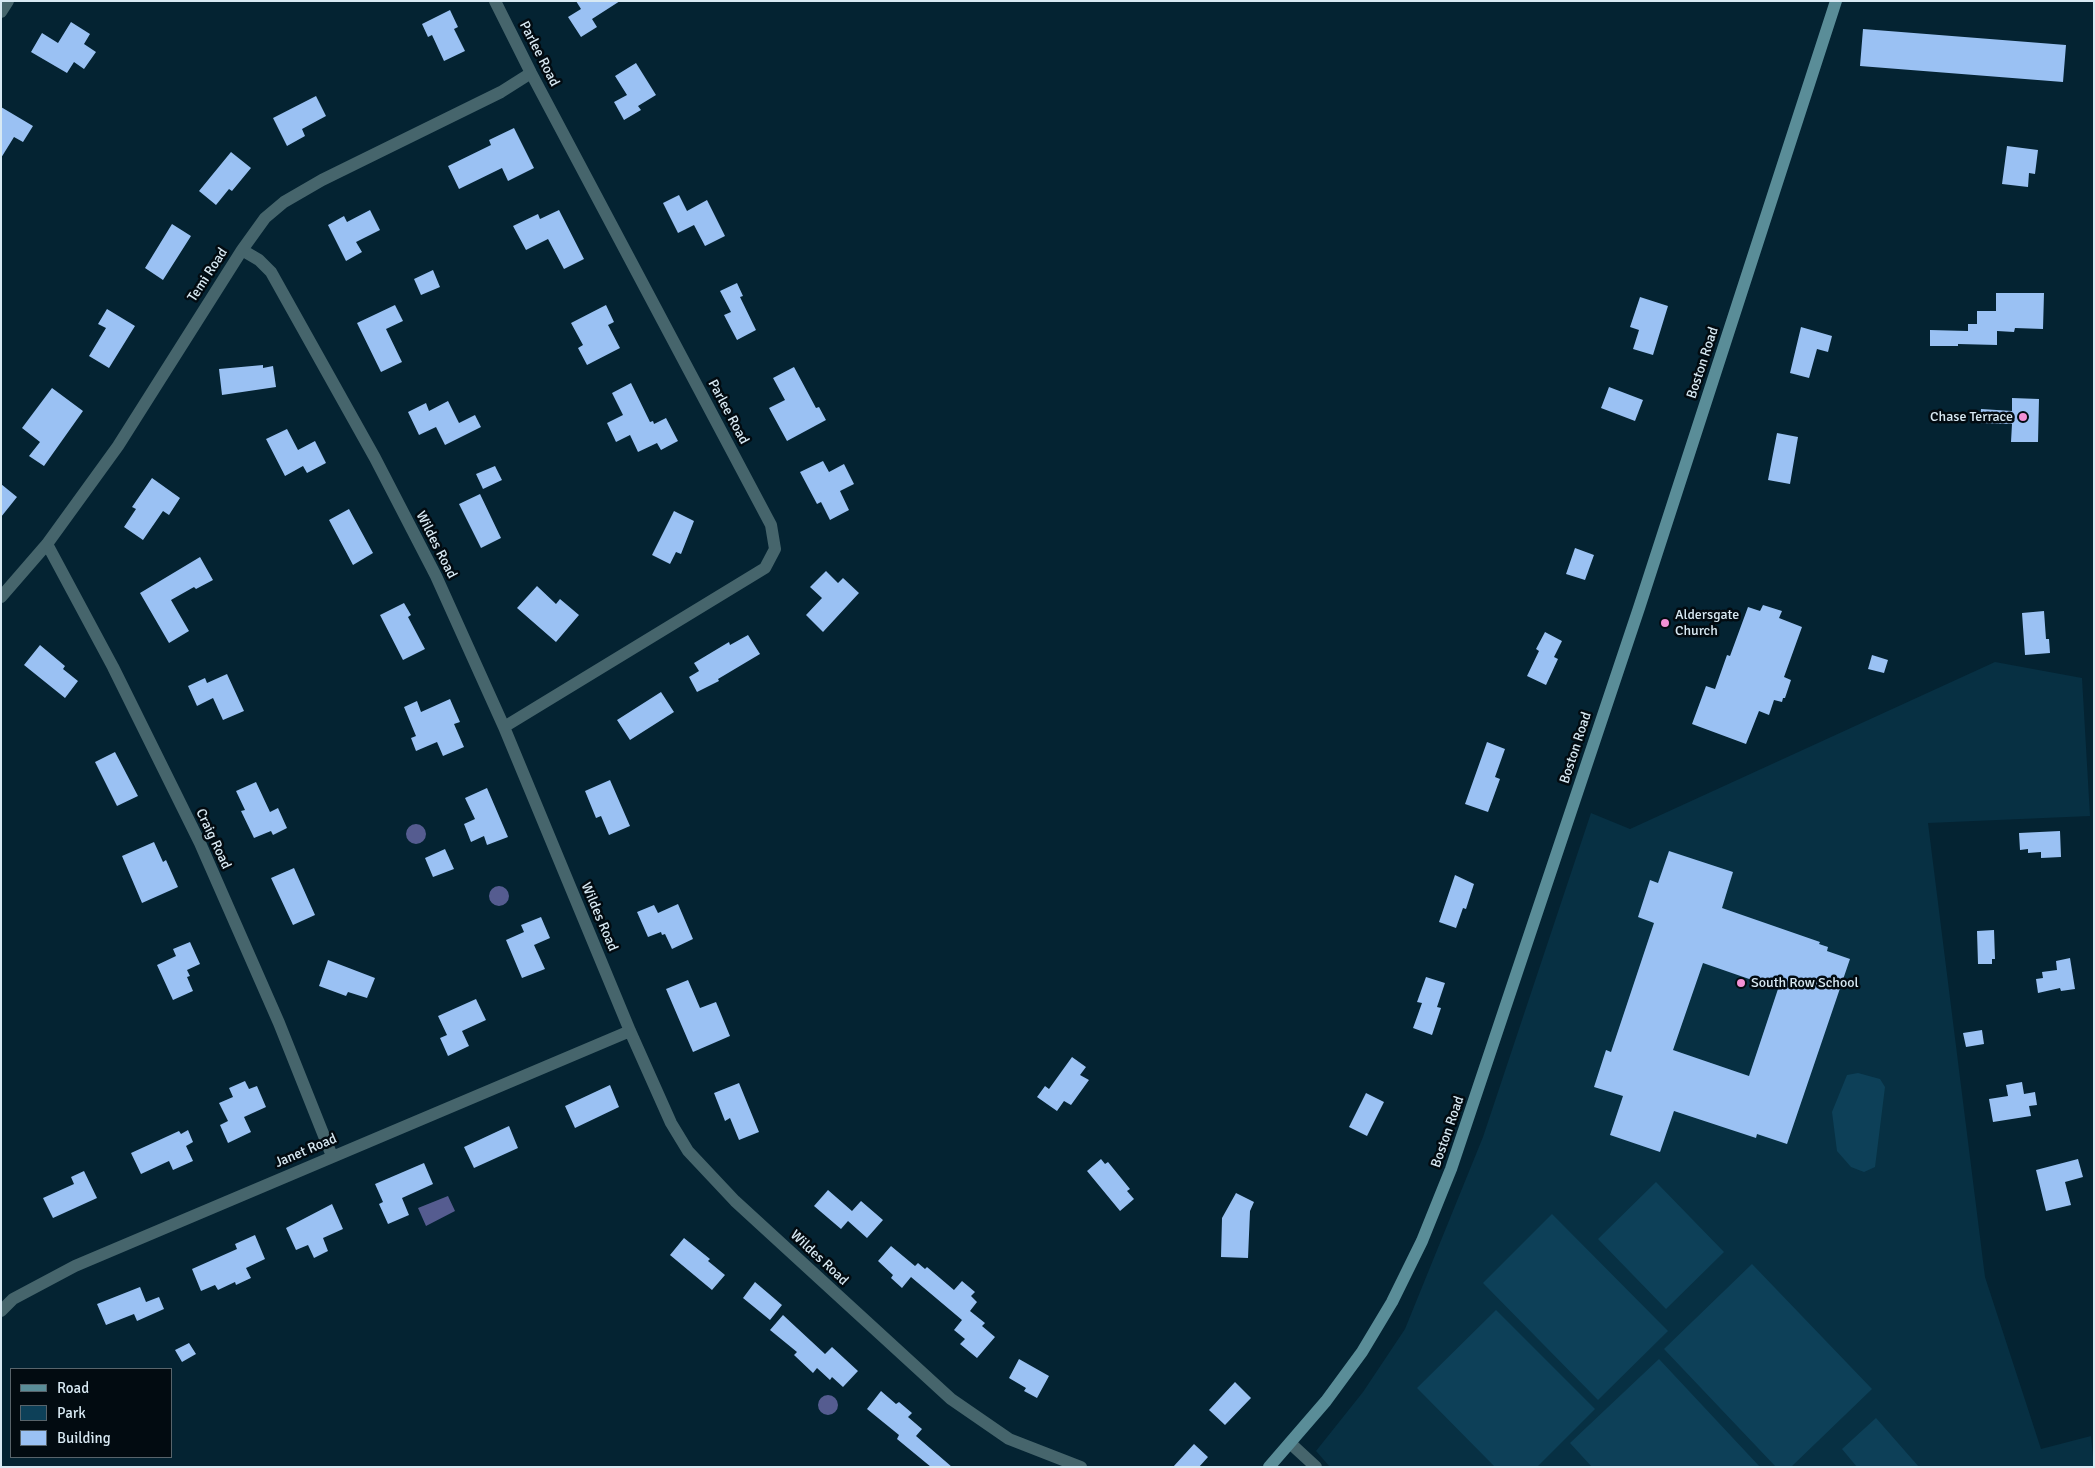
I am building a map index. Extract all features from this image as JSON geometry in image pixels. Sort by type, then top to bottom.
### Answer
[{"type":"main road","name":"Boston Road","points":[[1269,1467],[1326,1401],[1362,1352],[1392,1302],[1422,1241],[1451,1169],[1630,634],[1836,1]]},
{"type":"street","points":[[1,12],[8,1]]},
{"type":"street","name":"Parlee Road","points":[[496,1],[531,73],[771,525],[775,549],[765,568],[504,727]]},
{"type":"street","name":"Temi Road","points":[[1,597],[47,544],[118,446],[242,250],[265,218],[284,202],[322,180],[501,92],[531,73]]},
{"type":"street","name":"Wildes Road","points":[[242,250],[259,260],[271,272],[375,458],[436,576],[504,727],[630,1031],[676,1132],[688,1151],[735,1201],[951,1400],[1009,1439],[1081,1467]]},
{"type":"street","name":"Craig Road","points":[[47,544],[200,842],[279,1023],[332,1156]]},
{"type":"street","name":"Janet Road","points":[[1,1311],[13,1299],[75,1266],[630,1031]]},
{"type":"street","points":[[1290,1442],[1316,1467]]},
{"type":"shaded area","name":"South Row School","points":[[1995,662],[2082,678],[2090,816],[1928,823],[1985,1277],[2041,1449],[2091,1436],[2094,1467],[1330,1467],[1316,1451],[1363,1392],[1405,1329],[1483,1137],[1591,813],[1630,829]]},
{"type":"shaded area","points":[[412,824],[420,824],[426,830],[426,838],[420,844],[412,844],[406,838],[406,830]]},
{"type":"shaded area","points":[[499,886],[506,889],[509,896],[506,903],[499,906],[492,903],[489,896],[492,889]]},
{"type":"shaded area","points":[[448,1196],[455,1211],[426,1226],[418,1208]]},
{"type":"shaded area","points":[[828,1395],[835,1398],[838,1405],[835,1412],[828,1415],[821,1412],[818,1405],[821,1398]]},
{"type":"green space","points":[[1858,1073],[1880,1079],[1885,1087],[1875,1167],[1864,1172],[1851,1167],[1837,1151],[1832,1112],[1847,1075]]},
{"type":"green space","points":[[1656,1182],[1724,1252],[1666,1309],[1598,1239]]},
{"type":"green space","points":[[1552,1214],[1668,1331],[1598,1400],[1483,1283]]},
{"type":"green space","points":[[1752,1264],[1872,1389],[1791,1467],[1776,1467],[1664,1349]]},
{"type":"green space","points":[[1496,1310],[1595,1409],[1537,1467],[1495,1467],[1417,1388]]},
{"type":"green space","points":[[1659,1359],[1760,1467],[1592,1467],[1570,1443]]},
{"type":"green space","points":[[1876,1418],[1919,1467],[1857,1467],[1842,1449]]},
{"type":"building","points":[[576,1],[620,1],[592,19],[597,27],[581,37],[568,17],[581,9]]},
{"type":"building","points":[[450,10],[458,27],[454,29],[465,51],[444,61],[432,35],[428,37],[422,24]]},
{"type":"building","points":[[71,22],[90,34],[84,44],[96,52],[84,69],[74,62],[67,73],[31,52],[42,33],[58,43]]},
{"type":"building","points":[[1863,29],[2066,45],[2063,82],[1860,66]]},
{"type":"building","points":[[636,63],[656,95],[638,106],[641,110],[624,120],[614,102],[627,95],[615,76]]},
{"type":"building","points":[[316,96],[326,116],[302,129],[305,136],[287,146],[273,118]]},
{"type":"building","points":[[1,107],[33,126],[23,142],[14,137],[1,158]]},
{"type":"building","points":[[514,128],[534,168],[508,181],[502,168],[459,189],[448,166],[491,145],[489,140]]},
{"type":"building","points":[[2007,146],[2038,150],[2035,174],[2029,173],[2028,187],[2002,184]]},
{"type":"building","points":[[231,152],[251,168],[232,191],[229,189],[216,205],[199,191]]},
{"type":"building","points":[[679,195],[687,211],[707,200],[725,236],[705,246],[694,225],[678,233],[663,203]]},
{"type":"building","points":[[370,210],[380,230],[356,242],[362,252],[346,261],[328,225],[344,216],[347,222]]},
{"type":"building","points":[[559,210],[584,259],[564,269],[548,239],[526,250],[513,226],[538,214],[540,219]]},
{"type":"building","points":[[172,224],[191,236],[163,280],[145,268]]},
{"type":"building","points":[[433,270],[440,287],[421,295],[414,279]]},
{"type":"building","points":[[737,283],[743,296],[740,297],[756,330],[737,340],[724,315],[731,312],[720,291]]},
{"type":"building","points":[[1996,293],[2044,293],[2043,329],[2015,328],[2014,332],[1997,331],[1997,345],[1958,344],[1958,346],[1930,346],[1930,330],[1968,331],[1968,324],[1977,324],[1977,311],[1996,311]]},
{"type":"building","points":[[1640,297],[1668,306],[1653,355],[1633,349],[1639,330],[1630,327]]},
{"type":"building","points":[[395,305],[403,321],[386,329],[402,362],[381,372],[357,323]]},
{"type":"building","points":[[606,305],[614,322],[608,325],[620,348],[587,365],[578,348],[583,345],[571,323]]},
{"type":"building","points":[[107,309],[135,326],[109,368],[89,356],[106,328],[98,324]]},
{"type":"building","points":[[1801,327],[1832,336],[1828,352],[1817,349],[1809,378],[1790,373]]},
{"type":"building","points":[[263,365],[263,368],[273,366],[276,387],[222,395],[219,369]]},
{"type":"building","points":[[794,367],[816,408],[819,407],[826,420],[787,441],[769,408],[785,400],[773,378]]},
{"type":"building","points":[[631,383],[650,422],[653,421],[654,424],[666,418],[678,441],[661,450],[657,443],[638,452],[630,435],[616,442],[607,423],[623,415],[612,393]]},
{"type":"building","points":[[1609,387],[1643,400],[1635,421],[1601,408]]},
{"type":"building","points":[[52,388],[83,411],[44,466],[29,456],[40,442],[22,428]]},
{"type":"building","name":"Chase Terrace","points":[[2012,398],[2039,399],[2038,442],[2011,442],[2012,424],[1980,423],[1981,409],[2012,411]]},
{"type":"building","points":[[448,401],[459,423],[475,415],[481,427],[445,445],[436,427],[419,435],[408,412],[426,403],[429,411]]},
{"type":"building","points":[[287,429],[298,450],[315,441],[326,463],[307,473],[303,466],[285,476],[266,439]]},
{"type":"building","points":[[1777,433],[1798,437],[1790,484],[1768,480]]},
{"type":"building","points":[[823,461],[829,472],[844,464],[854,484],[840,491],[849,510],[830,520],[821,502],[817,504],[800,472]]},
{"type":"building","points":[[495,466],[502,480],[483,489],[476,474]]},
{"type":"building","points":[[152,478],[180,498],[169,515],[163,511],[143,540],[124,527],[136,509],[132,507]]},
{"type":"building","points":[[1,484],[17,497],[1,517]]},
{"type":"building","points":[[480,494],[501,538],[481,548],[459,504]]},
{"type":"building","points":[[349,509],[373,553],[353,565],[329,520]]},
{"type":"building","points":[[674,511],[694,521],[681,554],[676,552],[670,564],[652,555]]},
{"type":"building","points":[[1575,548],[1594,555],[1585,580],[1566,574]]},
{"type":"building","points":[[200,557],[213,580],[196,589],[194,587],[171,600],[189,631],[169,643],[140,593]]},
{"type":"building","points":[[826,571],[838,583],[843,578],[859,593],[823,632],[806,615],[822,598],[810,587]]},
{"type":"building","points":[[537,586],[556,604],[560,599],[579,615],[556,642],[517,608]]},
{"type":"building","points":[[404,603],[411,615],[408,617],[425,649],[403,660],[380,615]]},
{"type":"building","points":[[1763,605],[1782,611],[1779,618],[1802,627],[1784,677],[1791,680],[1785,698],[1783,698],[1782,702],[1774,700],[1769,715],[1759,711],[1746,744],[1692,724],[1706,686],[1715,689],[1727,655],[1730,656],[1748,607],[1760,611]]},
{"type":"building","points":[[2044,611],[2046,639],[2049,639],[2050,653],[2025,655],[2022,613]]},
{"type":"building","points":[[1545,632],[1562,641],[1554,657],[1558,659],[1546,685],[1527,676],[1539,651],[1536,649]]},
{"type":"building","points":[[748,635],[760,654],[718,679],[719,681],[697,692],[689,677],[699,671],[694,663],[729,642],[730,645]]},
{"type":"building","points":[[40,645],[65,666],[63,669],[78,681],[65,698],[24,665]]},
{"type":"building","points":[[1872,655],[1888,660],[1884,673],[1868,669]]},
{"type":"building","points":[[227,674],[244,711],[223,720],[213,698],[197,706],[188,686],[205,678],[207,683]]},
{"type":"building","points":[[661,692],[674,712],[630,740],[617,720]]},
{"type":"building","points":[[450,699],[460,722],[454,724],[464,747],[443,756],[437,742],[416,751],[411,738],[416,736],[404,707],[417,701],[421,712]]},
{"type":"building","points":[[1487,742],[1505,749],[1495,777],[1500,779],[1488,812],[1465,804]]},
{"type":"building","points":[[115,752],[138,796],[117,806],[95,762]]},
{"type":"building","points":[[610,780],[630,826],[609,835],[601,816],[596,818],[585,791]]},
{"type":"building","points":[[256,782],[270,812],[278,808],[287,828],[273,835],[271,831],[254,838],[241,811],[245,810],[236,791]]},
{"type":"building","points":[[487,788],[508,837],[487,845],[484,836],[471,842],[464,824],[475,819],[465,798]]},
{"type":"building","points":[[2060,831],[2061,857],[2041,858],[2041,852],[2028,853],[2028,849],[2020,850],[2019,833]]},
{"type":"building","points":[[154,842],[163,862],[166,860],[178,887],[142,903],[122,856]]},
{"type":"building","points":[[445,849],[454,869],[433,877],[425,858]]},
{"type":"building","points":[[1669,851],[1733,872],[1722,908],[1820,942],[1819,944],[1828,947],[1827,951],[1850,959],[1787,1144],[1757,1134],[1756,1138],[1674,1111],[1660,1152],[1610,1135],[1623,1096],[1594,1087],[1606,1050],[1611,1052],[1654,923],[1638,917],[1650,880],[1658,883]],"holes":[[[1703,963],[1778,989],[1749,1076],[1673,1050]]]},
{"type":"building","points":[[294,868],[315,915],[293,925],[271,878]]},
{"type":"building","points":[[1455,875],[1474,884],[1466,909],[1463,908],[1456,928],[1439,922]]},
{"type":"building","points":[[678,904],[693,939],[672,949],[665,934],[662,935],[661,932],[648,937],[637,912],[654,905],[658,913]]},
{"type":"building","points":[[541,917],[550,938],[534,945],[545,969],[522,978],[506,940],[524,932],[521,925]]},
{"type":"building","points":[[1994,930],[1995,959],[1992,959],[1992,964],[1978,964],[1977,931]]},
{"type":"building","points":[[190,942],[200,964],[187,970],[190,976],[187,977],[193,991],[173,1000],[157,965],[176,956],[173,949]]},
{"type":"building","points":[[2070,958],[2075,989],[2061,991],[2060,988],[2038,993],[2036,979],[2043,978],[2042,972],[2057,970],[2056,961]]},
{"type":"building","points":[[328,960],[375,978],[367,998],[348,992],[346,996],[319,986]]},
{"type":"building","points":[[1426,977],[1445,983],[1437,1007],[1441,1008],[1432,1035],[1413,1028],[1422,1003],[1417,1002]]},
{"type":"building","points":[[688,980],[700,1008],[716,1002],[730,1036],[693,1052],[666,989]]},
{"type":"building","points":[[476,999],[486,1020],[462,1031],[469,1046],[448,1056],[440,1038],[447,1035],[438,1016]]},
{"type":"building","points":[[1982,1030],[1984,1044],[1966,1047],[1963,1033]]},
{"type":"building","points":[[1072,1057],[1086,1067],[1080,1075],[1089,1080],[1071,1105],[1064,1101],[1057,1111],[1037,1097],[1045,1086],[1049,1089]]},
{"type":"building","points":[[245,1081],[249,1089],[257,1086],[266,1107],[244,1117],[251,1132],[228,1143],[220,1125],[228,1121],[219,1103],[233,1097],[229,1088]]},
{"type":"building","points":[[2022,1082],[2024,1094],[2035,1092],[2037,1105],[2029,1106],[2031,1116],[1993,1122],[1989,1099],[2008,1096],[2006,1085]]},
{"type":"building","points":[[739,1083],[759,1132],[739,1140],[730,1118],[725,1121],[714,1093]]},
{"type":"building","points":[[610,1085],[619,1107],[575,1128],[565,1106]]},
{"type":"building","points":[[1366,1093],[1384,1102],[1367,1136],[1349,1127]]},
{"type":"building","points":[[509,1126],[518,1148],[474,1168],[464,1147]]},
{"type":"building","points":[[188,1130],[193,1142],[186,1146],[193,1161],[173,1170],[169,1161],[141,1174],[131,1153],[179,1131],[181,1134]]},
{"type":"building","points":[[1101,1159],[1105,1164],[1108,1162],[1130,1189],[1127,1191],[1134,1199],[1120,1211],[1087,1171]]},
{"type":"building","points":[[2078,1159],[2083,1177],[2065,1182],[2071,1205],[2046,1211],[2036,1170]]},
{"type":"building","points":[[424,1163],[433,1184],[402,1198],[409,1215],[388,1224],[379,1204],[383,1202],[375,1184]]},
{"type":"building","points":[[84,1171],[97,1198],[53,1218],[43,1198],[74,1184],[71,1177]]},
{"type":"building","points":[[828,1190],[852,1211],[861,1201],[883,1220],[867,1238],[848,1221],[841,1229],[814,1206]]},
{"type":"building","points":[[1236,1193],[1254,1202],[1250,1211],[1248,1258],[1221,1257],[1222,1218]]},
{"type":"building","points":[[332,1204],[343,1229],[323,1238],[328,1251],[314,1258],[308,1245],[296,1250],[286,1228]]},
{"type":"building","points":[[255,1235],[265,1259],[246,1268],[251,1278],[236,1285],[235,1282],[218,1290],[215,1285],[201,1291],[192,1269],[237,1249],[235,1244]]},
{"type":"building","points":[[684,1238],[710,1259],[708,1261],[725,1275],[712,1290],[670,1255]]},
{"type":"building","points":[[891,1246],[915,1266],[918,1263],[925,1269],[927,1267],[954,1290],[962,1281],[975,1292],[971,1296],[977,1302],[970,1311],[985,1323],[982,1326],[995,1337],[977,1358],[960,1344],[965,1339],[954,1330],[962,1320],[911,1277],[902,1288],[891,1278],[893,1275],[878,1261]]},
{"type":"building","points":[[755,1282],[782,1305],[770,1320],[743,1298]]},
{"type":"building","points":[[140,1287],[146,1302],[159,1297],[164,1309],[137,1321],[134,1314],[106,1325],[97,1304]]},
{"type":"building","points":[[783,1315],[825,1354],[832,1347],[858,1371],[843,1387],[832,1377],[830,1380],[817,1368],[813,1373],[794,1355],[797,1352],[770,1330]]},
{"type":"building","points":[[189,1343],[196,1354],[182,1362],[175,1350]]},
{"type":"building","points":[[1019,1359],[1049,1376],[1037,1398],[1024,1391],[1026,1388],[1009,1378]]},
{"type":"building","points":[[1235,1382],[1251,1398],[1225,1425],[1209,1410]]},
{"type":"building","points":[[881,1391],[896,1404],[899,1402],[912,1413],[908,1417],[922,1429],[916,1436],[952,1467],[931,1467],[897,1439],[899,1435],[867,1409]]},
{"type":"building","points":[[1194,1444],[1208,1457],[1199,1467],[1173,1467]]},
{"type":"place","name":"Chase Terrace","points":[[2023,417]]},
{"type":"place","name":"Aldersgate Church","points":[[1665,623]]},
{"type":"place","name":"South Row School","points":[[1741,983]]}]
